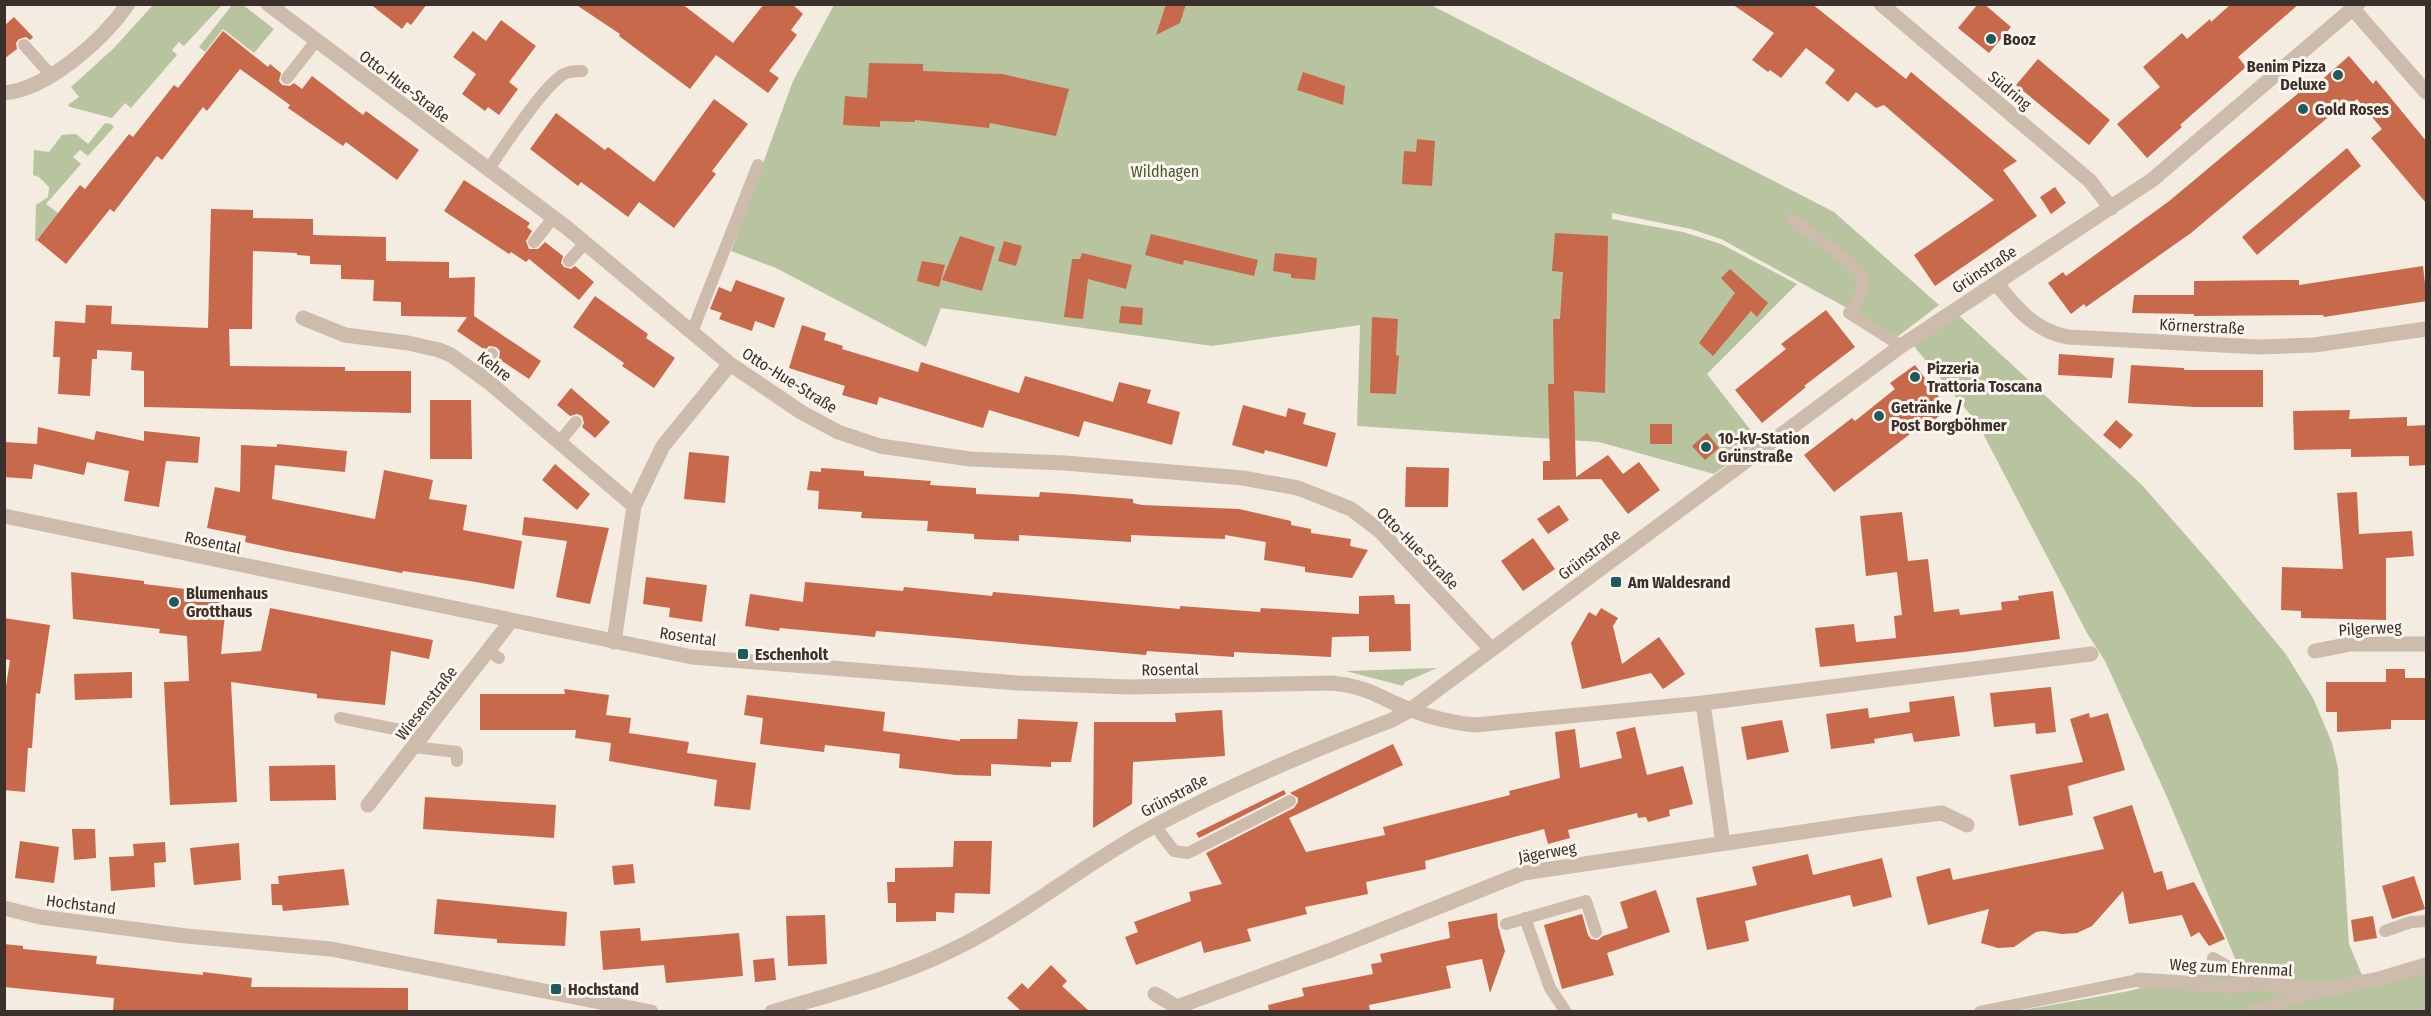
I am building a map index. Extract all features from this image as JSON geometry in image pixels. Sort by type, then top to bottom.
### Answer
[{"type":"street","points":[[4,93],[17,92],[51,75],[101,35],[128,4]]},
{"type":"street","name":"Otto-Hue-Straße","points":[[268,4],[553,218],[730,364],[801,412],[838,432],[880,446],[970,459],[1065,463],[1243,478],[1298,488],[1351,509],[1380,531],[1491,648]]},
{"type":"street","name":"Südring","points":[[1881,4],[2090,181],[2111,208]]},
{"type":"street","points":[[2355,7],[2427,92]]},
{"type":"street","name":"Grünstraße","points":[[772,1011],[885,977],[949,952],[979,936],[1155,826],[1212,795],[1258,773],[1392,720],[1410,710],[1900,346],[2152,180],[2355,7]]},
{"type":"street","name":"Körnerstraße","points":[[1996,283],[2023,315],[2057,335],[2068,337],[2259,348],[2314,345],[2427,329]]},
{"type":"street","name":"Kehre","points":[[303,318],[345,335],[408,343],[444,351],[478,374],[634,506]]},
{"type":"street","points":[[614,642],[634,506],[663,446],[730,364]]},
{"type":"street","name":"Rosental","points":[[4,516],[692,657],[1018,683],[1130,687],[1343,684],[1368,689],[1410,710]]},
{"type":"street","name":"Wiesenstraße","points":[[368,805],[493,655],[511,621]]},
{"type":"street","name":"Pilgerweg","points":[[2315,651],[2351,644],[2427,644]]},
{"type":"street","points":[[1410,710],[1445,721],[1475,725],[1703,703],[2091,654]]},
{"type":"street","points":[[1703,703],[1723,843]]},
{"type":"street","name":"Jägerweg","points":[[1155,994],[1177,1007],[1331,950],[1523,873],[1942,813],[1967,825]]},
{"type":"street","name":"Hochstand","points":[[4,908],[40,917],[186,936],[364,954],[651,1011]]},
{"type":"street","name":"Weg zum Ehrenmal","points":[[2139,980],[2228,986],[2258,983],[2320,990],[2379,979],[2427,965]]},
{"type":"lane","points":[[287,78],[316,41]]},
{"type":"lane","points":[[24,45],[51,75]]},
{"type":"lane","points":[[488,170],[557,79],[573,71],[582,71]]},
{"type":"lane","points":[[692,332],[758,165]]},
{"type":"lane","points":[[534,242],[553,218]]},
{"type":"lane","points":[[1791,219],[1856,267],[1862,278],[1861,290],[1849,313],[1900,346]]},
{"type":"lane","points":[[569,261],[585,243]]},
{"type":"lane","points":[[478,374],[492,354]]},
{"type":"lane","points":[[559,442],[576,422]]},
{"type":"lane","points":[[340,718],[424,735]]},
{"type":"lane","points":[[414,747],[457,752],[457,760]]},
{"type":"lane","points":[[1155,826],[1174,851],[1188,853],[1290,801]]},
{"type":"lane","points":[[1506,924],[1586,901],[1596,932]]},
{"type":"lane","points":[[1525,918],[1550,988],[1566,1011]]},
{"type":"lane","points":[[2385,931],[2411,922],[2427,921]]},
{"type":"lane","points":[[2213,958],[2258,983]]},
{"type":"lane","points":[[1980,1011],[2139,980]]},
{"type":"lane","points":[[2250,1011],[2320,990]]},
{"type":"green space","name":"Wildhagen","points":[[1429,4],[1834,212],[1939,305],[1893,340],[1847,308],[1721,239],[1691,229],[1612,213],[1612,219],[1683,232],[1721,244],[1797,284],[1707,374],[1759,441],[1714,474],[1599,442],[1357,426],[1360,325],[1212,346],[941,308],[926,347],[776,268],[731,251],[793,81],[834,5]]},
{"type":"green space","points":[[153,5],[222,5],[184,46],[179,42],[172,50],[177,55],[131,108],[125,103],[112,118],[70,107],[68,105],[79,97],[71,87],[114,48]]},
{"type":"green space","points":[[232,5],[243,5],[274,29],[254,53],[223,29],[205,52],[199,47]]},
{"type":"green space","points":[[105,123],[114,127],[88,156],[80,150],[73,157],[81,164],[46,204],[58,213],[35,242],[36,205],[48,197],[49,187],[39,177],[33,175],[34,150],[49,152],[62,135],[76,134],[88,144]]},
{"type":"green space","points":[[1955,312],[2142,485],[2285,653],[2313,698],[2332,743],[2338,768],[2349,944],[2367,987],[2426,969],[2426,1011],[2018,1011],[2129,991],[2237,963],[2167,797],[2105,661],[2087,633],[1978,424],[1913,345]]},
{"type":"green space","points":[[1437,668],[1405,682],[1403,686],[1346,671]]},
{"type":"building","points":[[370,4],[427,4],[411,25],[407,22],[402,29]]},
{"type":"building","points":[[575,4],[682,4],[733,43],[764,4],[792,4],[803,14],[791,30],[797,35],[769,71],[779,78],[768,93],[716,55],[690,89],[619,36],[620,34]]},
{"type":"building","points":[[1166,4],[1186,4],[1180,23],[1156,35]]},
{"type":"building","points":[[1732,4],[1812,4],[1906,79],[1911,72],[2017,161],[2003,170],[2037,216],[1935,286],[1914,255],[1994,200],[1884,105],[1876,108],[1856,92],[1848,102],[1825,83],[1835,70],[1806,48],[1781,78],[1770,70],[1768,72],[1752,60],[1774,33]]},
{"type":"building","points":[[1978,4],[1984,4],[2011,27],[1989,53],[1958,28]]},
{"type":"building","points":[[2231,4],[2299,4],[2238,57],[2246,67],[2180,125],[2182,127],[2147,158],[2117,124],[2160,87],[2143,67],[2182,33],[2187,39]]},
{"type":"building","points":[[14,17],[33,37],[30,40],[26,37],[19,39],[16,43],[17,49],[4,59],[4,26]]},
{"type":"building","points":[[501,20],[536,46],[509,82],[518,89],[499,115],[488,107],[485,111],[462,94],[476,74],[453,57],[473,31],[486,41]]},
{"type":"building","points":[[223,31],[268,67],[270,64],[281,73],[279,81],[282,85],[290,86],[294,83],[302,89],[312,76],[363,115],[366,111],[419,150],[397,180],[346,142],[343,146],[288,108],[290,105],[240,69],[207,111],[203,107],[162,160],[157,156],[114,212],[110,209],[66,264],[37,240],[80,185],[85,189],[129,134],[133,137],[174,85],[178,88]]},
{"type":"building","points":[[2349,56],[2373,84],[2376,80],[2427,142],[2427,204],[2371,138],[2382,129],[2357,99],[2335,118],[2332,114],[2191,233],[2086,307],[2084,304],[2071,314],[2048,283],[2063,272],[2066,276],[2168,202],[2307,86],[2310,90]]},
{"type":"building","points":[[2038,59],[2110,120],[2089,145],[2016,85]]},
{"type":"building","points":[[869,63],[923,64],[923,71],[1002,74],[1069,89],[1056,136],[990,123],[989,128],[915,120],[915,122],[880,121],[880,127],[843,125],[845,96],[867,98]]},
{"type":"building","points":[[1303,72],[1345,86],[1343,105],[1297,90]]},
{"type":"building","points":[[714,99],[748,124],[712,171],[716,174],[674,228],[639,202],[628,217],[581,182],[578,186],[530,149],[556,113],[605,150],[608,147],[654,182]]},
{"type":"building","points":[[1417,139],[1435,141],[1432,186],[1402,184],[1404,151],[1416,152]]},
{"type":"building","points":[[2347,148],[2361,166],[2257,255],[2242,237]]},
{"type":"building","points":[[464,180],[530,223],[527,227],[532,231],[526,241],[529,249],[538,249],[545,242],[563,256],[561,263],[564,267],[571,269],[575,266],[594,282],[579,300],[529,259],[526,262],[511,252],[509,254],[444,211]]},
{"type":"building","points":[[2055,187],[2066,203],[2051,214],[2040,197]]},
{"type":"building","points":[[211,209],[253,210],[253,218],[313,219],[313,235],[386,237],[386,261],[449,262],[449,278],[475,277],[474,316],[541,361],[529,379],[499,359],[500,351],[496,347],[489,346],[485,350],[457,331],[467,317],[401,316],[401,302],[373,301],[374,280],[341,279],[341,265],[310,264],[310,256],[297,255],[297,253],[253,251],[252,329],[229,329],[230,366],[345,367],[345,371],[411,371],[411,413],[144,407],[144,371],[131,370],[132,352],[97,350],[97,359],[92,359],[90,396],[58,394],[60,357],[53,357],[55,321],[85,323],[86,305],[112,306],[111,324],[208,328]]},
{"type":"building","points":[[1555,233],[1608,236],[1605,393],[1574,391],[1576,477],[1608,455],[1623,474],[1639,462],[1660,490],[1628,514],[1601,479],[1543,480],[1543,461],[1550,461],[1548,384],[1554,384],[1553,319],[1560,319],[1563,272],[1552,271]]},
{"type":"building","points":[[1151,234],[1258,260],[1254,276],[1184,260],[1183,265],[1145,255]]},
{"type":"building","points":[[960,236],[995,247],[982,291],[942,280]]},
{"type":"building","points":[[1004,241],[1022,246],[1016,266],[998,261]]},
{"type":"building","points":[[1082,253],[1132,265],[1126,289],[1088,279],[1083,319],[1064,317],[1072,259],[1080,259]]},
{"type":"building","points":[[1275,253],[1317,258],[1315,280],[1291,278],[1291,274],[1273,271]]},
{"type":"building","points":[[922,261],[945,265],[939,287],[917,281]]},
{"type":"building","points":[[2423,266],[2427,301],[2324,317],[2323,315],[2194,316],[2194,314],[2132,313],[2134,295],[2194,295],[2194,281],[2299,280],[2299,285]]},
{"type":"building","points":[[1730,269],[1768,303],[1757,317],[1751,311],[1713,356],[1699,343],[1735,293],[1721,278]]},
{"type":"building","points":[[736,280],[785,298],[774,328],[755,321],[752,331],[719,319],[722,313],[710,309],[719,287],[731,292]]},
{"type":"building","points":[[595,296],[648,334],[646,338],[675,358],[654,388],[622,366],[624,363],[573,327]]},
{"type":"building","points":[[1121,306],[1143,308],[1142,325],[1119,323]]},
{"type":"building","points":[[1826,310],[1855,347],[1804,386],[1806,387],[1762,423],[1735,390],[1786,349],[1781,344]]},
{"type":"building","points":[[1372,317],[1398,319],[1396,355],[1399,356],[1396,394],[1370,393]]},
{"type":"building","points":[[802,325],[826,333],[824,340],[843,346],[842,349],[918,372],[921,362],[1019,393],[1025,376],[1113,402],[1119,382],[1151,390],[1147,403],[1180,412],[1172,445],[1084,421],[1079,437],[989,410],[983,428],[879,397],[877,405],[842,395],[845,386],[789,368]]},
{"type":"building","points":[[2059,354],[2114,358],[2112,378],[2058,375]]},
{"type":"building","points":[[1915,365],[1948,409],[1916,434],[1914,431],[1834,492],[1804,455],[1852,418],[1855,421],[1895,389],[1890,383]]},
{"type":"building","points":[[2131,365],[2184,368],[2184,370],[2263,370],[2263,407],[2195,407],[2128,403]]},
{"type":"building","points":[[571,388],[610,422],[595,438],[582,427],[584,423],[582,416],[577,414],[570,416],[557,405]]},
{"type":"building","points":[[430,400],[471,400],[472,459],[430,459]]},
{"type":"building","points":[[1243,405],[1286,417],[1288,408],[1306,413],[1303,424],[1336,433],[1327,467],[1265,450],[1264,454],[1232,445]]},
{"type":"building","points":[[2350,410],[2349,419],[2407,417],[2407,426],[2427,425],[2427,465],[2409,466],[2409,456],[2351,457],[2351,449],[2294,450],[2293,411]]},
{"type":"building","points":[[2116,420],[2133,435],[2120,449],[2103,435]]},
{"type":"building","points":[[1650,424],[1672,424],[1672,444],[1650,444]]},
{"type":"building","points":[[38,427],[94,440],[96,431],[144,441],[144,431],[200,437],[198,463],[166,461],[159,507],[124,501],[129,471],[87,462],[84,475],[34,464],[32,479],[4,477],[4,442],[37,444]]},
{"type":"building","name":"10-kV-Station Grünstraße","points":[[1707,433],[1719,448],[1705,460],[1692,446]]},
{"type":"building","points":[[277,444],[347,451],[345,472],[275,465],[272,499],[375,519],[384,470],[433,480],[429,499],[467,505],[463,530],[522,541],[514,589],[403,571],[402,573],[286,551],[245,542],[246,536],[207,528],[215,487],[240,492],[241,445],[277,447]]},
{"type":"building","points":[[689,452],[729,456],[725,503],[684,499]]},
{"type":"building","points":[[555,464],[590,494],[577,510],[542,480]]},
{"type":"building","points":[[1406,467],[1449,468],[1448,507],[1405,507]]},
{"type":"building","points":[[821,468],[864,471],[864,476],[931,481],[930,485],[976,488],[976,494],[1039,497],[1040,492],[1133,499],[1133,503],[1142,505],[1239,509],[1291,521],[1291,525],[1311,529],[1311,533],[1351,539],[1350,546],[1368,550],[1352,578],[1305,572],[1305,567],[1264,560],[1266,542],[1225,535],[1225,539],[1131,535],[1131,542],[1019,535],[1019,541],[974,539],[974,534],[927,531],[928,521],[861,518],[862,512],[818,509],[819,491],[807,490],[810,471],[821,472]]},
{"type":"building","points":[[2357,492],[2359,534],[2412,531],[2414,556],[2386,558],[2386,620],[2301,618],[2301,611],[2281,610],[2282,567],[2343,569],[2337,493]]},
{"type":"building","points":[[1559,505],[1569,520],[1548,534],[1537,519]]},
{"type":"building","points":[[1902,512],[1908,561],[1928,559],[1934,612],[1959,609],[1960,615],[2002,610],[2001,602],[2019,600],[2018,596],[2053,591],[2060,639],[1820,667],[1815,628],[1854,624],[1856,642],[1896,638],[1894,616],[1902,615],[1897,572],[1866,576],[1860,516]]},
{"type":"building","points":[[524,517],[609,528],[590,604],[556,597],[567,541],[522,535]]},
{"type":"building","points":[[1533,538],[1555,569],[1523,591],[1501,561]]},
{"type":"building","points":[[71,572],[227,594],[221,654],[261,651],[270,608],[433,640],[429,659],[391,651],[385,705],[317,698],[317,694],[231,682],[237,802],[170,805],[164,682],[189,681],[187,636],[159,633],[160,629],[73,619]]},
{"type":"building","points":[[646,577],[707,585],[702,622],[669,617],[670,608],[643,604]]},
{"type":"building","points":[[805,582],[903,591],[904,587],[992,596],[993,592],[1180,609],[1180,606],[1260,612],[1261,608],[1359,614],[1359,596],[1394,595],[1395,604],[1410,604],[1411,651],[1369,652],[1369,636],[1332,637],[1331,657],[1234,652],[1234,657],[1147,651],[1146,655],[876,631],[875,637],[780,628],[779,631],[745,626],[750,594],[803,602]]},
{"type":"building","points":[[1601,608],[1618,618],[1613,626],[1622,664],[1659,637],[1685,674],[1663,689],[1651,673],[1582,689],[1571,643],[1589,612],[1596,616]]},
{"type":"building","points":[[4,618],[50,625],[40,694],[36,693],[32,748],[28,748],[25,792],[4,790],[4,699],[10,660],[4,659]]},
{"type":"building","points":[[2386,669],[2405,669],[2405,678],[2427,678],[2427,720],[2391,720],[2391,729],[2337,732],[2337,712],[2326,712],[2326,682],[2386,682]]},
{"type":"building","points":[[132,672],[132,698],[75,700],[74,674]]},
{"type":"building","points":[[2051,687],[2056,732],[2036,734],[2035,723],[1994,727],[1990,693]]},
{"type":"building","points":[[564,689],[609,695],[606,715],[631,718],[629,733],[689,742],[687,753],[756,763],[750,810],[714,806],[717,780],[609,761],[611,743],[575,738],[576,730],[480,730],[480,694],[565,694]]},
{"type":"building","points":[[747,695],[885,712],[883,731],[960,741],[960,739],[1017,739],[1018,719],[1078,722],[1071,762],[1051,762],[1051,767],[991,764],[991,776],[956,775],[899,768],[900,754],[825,745],[824,752],[760,744],[763,718],[744,715]]},
{"type":"building","points":[[1954,696],[1960,736],[1914,742],[1912,733],[1874,739],[1875,743],[1831,749],[1826,714],[1868,708],[1869,718],[1910,712],[1909,702]]},
{"type":"building","points":[[1222,710],[1225,756],[1133,762],[1132,804],[1093,828],[1094,722],[1176,722],[1175,713]]},
{"type":"building","points":[[2089,713],[2090,718],[2108,713],[2125,770],[2068,786],[2073,815],[2019,826],[2010,775],[2083,762],[2070,719]]},
{"type":"building","points":[[1782,720],[1789,752],[1747,760],[1741,727]]},
{"type":"building","points":[[1635,727],[1647,775],[1683,766],[1693,804],[1669,810],[1670,816],[1648,822],[1646,817],[1638,818],[1637,813],[1568,830],[1570,838],[1548,844],[1544,829],[1425,861],[1426,869],[1366,882],[1368,894],[1305,907],[1307,914],[1247,929],[1251,941],[1204,953],[1201,941],[1136,965],[1125,937],[1138,932],[1134,922],[1191,901],[1189,892],[1222,884],[1206,853],[1294,808],[1298,798],[1290,793],[1393,744],[1403,765],[1289,818],[1306,852],[1385,835],[1383,827],[1510,795],[1509,791],[1560,778],[1555,732],[1575,729],[1580,768],[1622,758],[1616,732]]},
{"type":"building","points":[[335,765],[336,800],[270,801],[269,766]]},
{"type":"building","points":[[1284,790],[1286,794],[1199,838],[1196,833]]},
{"type":"building","points":[[425,797],[556,805],[554,838],[423,829]]},
{"type":"building","points":[[2132,805],[2154,873],[2162,871],[2167,890],[2194,882],[2225,939],[2209,946],[2199,932],[2191,937],[2182,915],[2129,924],[2123,891],[2092,926],[2077,933],[2036,932],[2014,947],[1998,948],[1981,943],[1989,909],[1928,925],[1916,877],[1950,868],[1953,880],[2104,849],[2093,817]]},
{"type":"building","points":[[72,829],[95,829],[96,858],[74,860]]},
{"type":"building","points":[[20,841],[59,847],[54,883],[15,878]]},
{"type":"building","points":[[954,841],[992,841],[990,894],[955,893],[954,913],[936,912],[936,921],[896,922],[896,903],[888,903],[887,882],[895,882],[895,868],[953,867]]},
{"type":"building","points":[[165,842],[166,862],[154,863],[155,887],[111,891],[109,857],[134,856],[133,844]]},
{"type":"building","points":[[239,843],[241,880],[194,885],[190,848]]},
{"type":"building","points":[[1808,854],[1813,875],[1882,858],[1892,897],[1853,907],[1850,895],[1745,921],[1749,941],[1707,950],[1696,898],[1757,885],[1752,867]]},
{"type":"building","points":[[633,864],[635,883],[614,885],[612,866]]},
{"type":"building","points":[[344,869],[349,905],[283,911],[282,905],[272,905],[271,884],[279,884],[278,876]]},
{"type":"building","points":[[2414,876],[2425,909],[2392,919],[2382,886]]},
{"type":"building","points":[[1656,890],[1670,932],[1607,953],[1614,975],[1562,989],[1544,925],[1582,914],[1588,935],[1591,939],[1598,940],[1603,936],[1628,928],[1620,902]]},
{"type":"building","points":[[437,899],[567,912],[565,946],[497,943],[497,939],[434,934]]},
{"type":"building","points":[[1497,913],[1505,951],[1490,993],[1482,959],[1446,966],[1451,988],[1369,1005],[1370,1011],[1269,1011],[1268,1005],[1304,996],[1302,988],[1373,974],[1371,964],[1382,962],[1380,954],[1450,938],[1448,922]]},
{"type":"building","points":[[825,915],[827,964],[788,966],[786,916]]},
{"type":"building","points":[[2373,916],[2377,938],[2354,942],[2351,920]]},
{"type":"building","points":[[640,928],[641,941],[739,933],[743,976],[666,983],[664,965],[603,970],[600,931]]},
{"type":"building","points":[[4,944],[23,946],[23,949],[97,956],[96,964],[252,978],[251,987],[408,988],[408,1011],[113,1011],[114,998],[4,987]]},
{"type":"building","points":[[774,958],[776,980],[755,982],[753,960]]},
{"type":"building","points":[[1051,965],[1067,981],[1062,986],[1089,1011],[1021,1011],[1007,998],[1022,983],[1028,989]]},
{"type":"place","name":"Booz","points":[[1991,39]]},
{"type":"place","name":"Benim Pizza Deluxe","points":[[2338,75]]},
{"type":"place","name":"Gold Roses","points":[[2303,109]]},
{"type":"place","name":"Pizzeria Trattoria Toscana","points":[[1915,377]]},
{"type":"place","name":"Getränke / Post Borgböhmer","points":[[1879,416]]},
{"type":"place","name":"10-kV-Station Grünstraße","points":[[1706,447]]},
{"type":"place","name":"Am Waldesrand","points":[[1616,582]]},
{"type":"place","name":"Blumenhaus Grotthaus","points":[[174,602]]},
{"type":"place","name":"Eschenholt","points":[[743,654]]},
{"type":"place","name":"Hochstand","points":[[556,989]]}]
